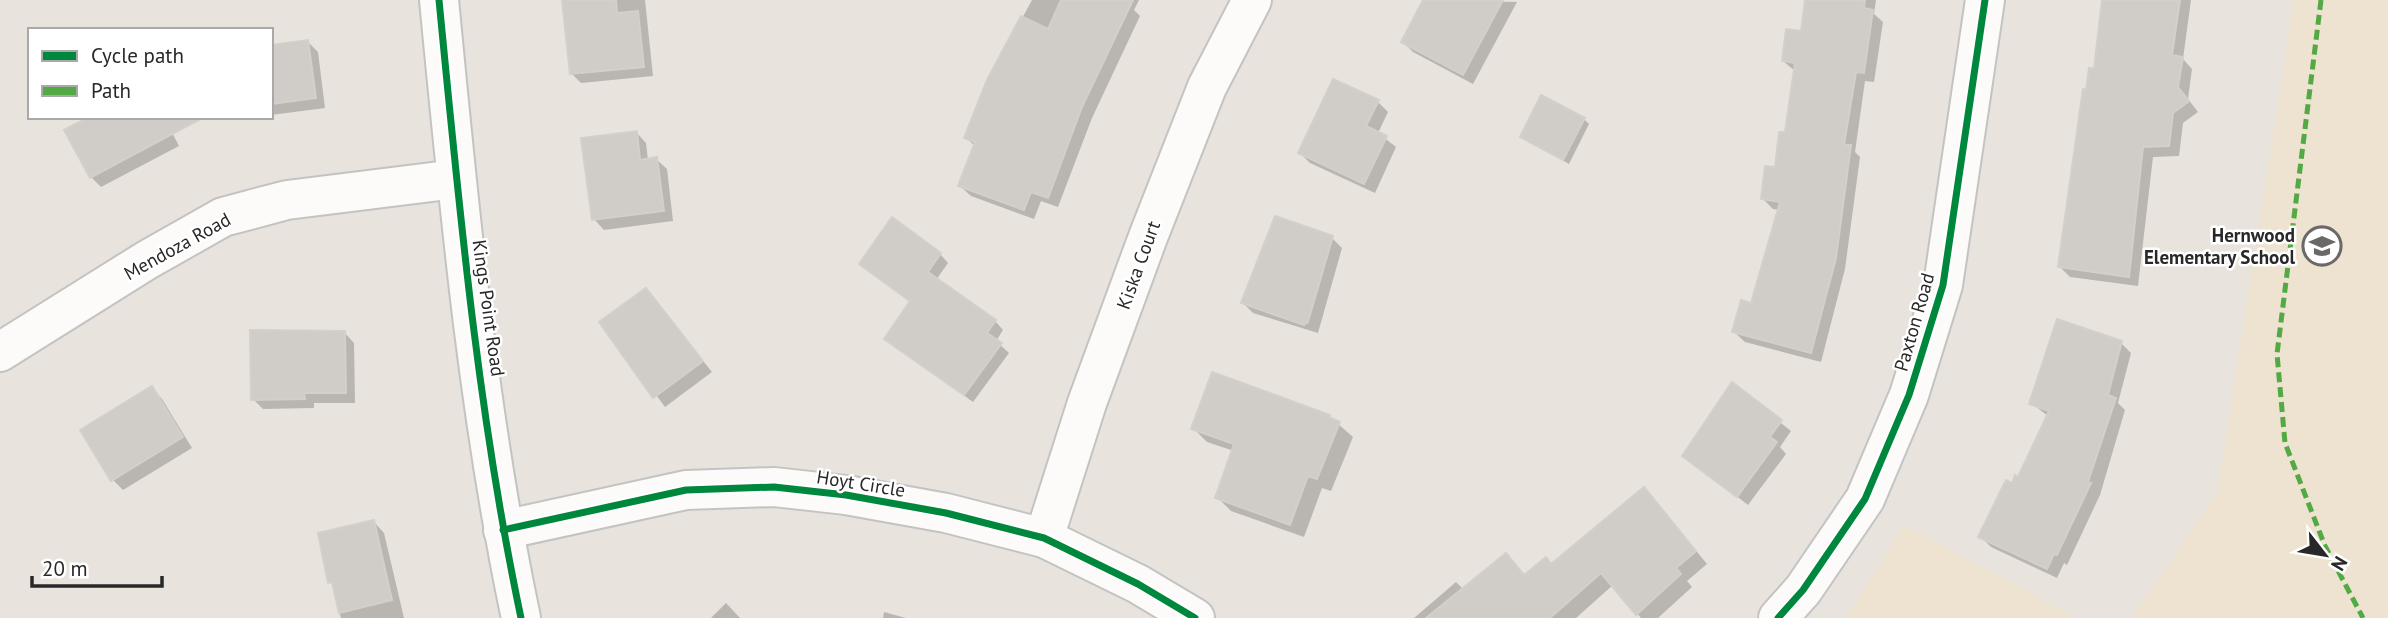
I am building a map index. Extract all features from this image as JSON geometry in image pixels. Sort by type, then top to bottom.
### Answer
[{"type":"street","name":"Kings Point Road","points":[[439,0],[456,179],[503,530],[521,618]]},
{"type":"street","name":"Kiska Court","points":[[1044,538],[1087,403],[1147,237],[1207,87],[1252,0]]},
{"type":"street","name":"Paxton Road","points":[[1778,618],[1803,590],[1865,499],[1909,396],[1943,285],[1985,0]]},
{"type":"street","name":"Mendoza Road","points":[[0,352],[147,260],[223,217],[288,200],[456,179]]},
{"type":"street","name":"Hoyt Circle","points":[[503,530],[686,490],[774,487],[846,495],[946,513],[1044,538],[1138,584],[1195,618]]},
{"type":"shaded area","name":"Hernwood Elementary School","points":[[2294,0],[2388,0],[2388,618],[2131,618],[2217,493]]},
{"type":"shaded area","points":[[1904,525],[2077,618],[1846,618]]},
{"type":"building","points":[[562,0],[616,0],[617,13],[638,11],[644,67],[570,74]]},
{"type":"building","points":[[1061,0],[1133,0],[1082,107],[1048,198],[1031,192],[1024,210],[958,186],[975,142],[964,138],[987,80],[1021,16],[1048,29]]},
{"type":"building","points":[[1423,0],[1503,0],[1463,75],[1401,42]]},
{"type":"building","points":[[1805,0],[1865,0],[1864,8],[1873,10],[1864,73],[1856,72],[1844,145],[1851,145],[1836,258],[1811,353],[1732,332],[1741,300],[1751,303],[1780,202],[1761,199],[1765,166],[1775,167],[1779,132],[1785,132],[1795,63],[1782,61],[1786,29],[1801,31]]},
{"type":"building","points":[[2102,0],[2180,0],[2172,55],[2183,57],[2178,87],[2189,101],[2173,113],[2169,146],[2143,147],[2129,277],[2058,267],[2083,89],[2086,90],[2089,68],[2094,69]]},
{"type":"building","points":[[308,40],[316,98],[273,104],[273,45]]},
{"type":"building","points":[[1333,79],[1379,100],[1366,126],[1387,136],[1364,184],[1298,153]]},
{"type":"building","points":[[1541,95],[1585,118],[1563,160],[1520,137]]},
{"type":"building","points":[[85,119],[200,119],[90,178],[64,130]]},
{"type":"building","points":[[637,131],[640,160],[657,157],[664,211],[592,220],[581,138]]},
{"type":"building","points":[[1275,216],[1333,236],[1308,322],[1304,325],[1241,303]]},
{"type":"building","points":[[892,217],[941,253],[928,272],[996,320],[987,333],[1002,343],[964,395],[884,339],[910,301],[859,264]]},
{"type":"building","points":[[646,288],[703,361],[653,398],[599,322]]},
{"type":"building","points":[[2057,319],[2122,341],[2108,395],[2116,398],[2088,482],[2091,483],[2057,555],[2054,554],[2047,569],[1978,537],[2006,480],[2012,483],[2015,475],[2018,477],[2049,411],[2029,404]]},
{"type":"building","points":[[250,330],[345,331],[346,393],[304,393],[305,399],[251,400]]},
{"type":"building","points":[[1212,372],[1330,415],[1329,417],[1340,422],[1317,479],[1308,476],[1290,525],[1215,498],[1234,444],[1191,429]]},
{"type":"building","points":[[1732,382],[1782,420],[1770,437],[1777,442],[1737,497],[1682,456]]},
{"type":"building","points":[[152,386],[183,437],[111,481],[80,430]]},
{"type":"building","points":[[1644,487],[1696,551],[1676,568],[1681,574],[1636,615],[1601,573],[1550,618],[1426,618],[1506,553],[1524,575],[1546,557],[1551,564]]},
{"type":"building","points":[[374,520],[392,600],[339,613],[332,582],[328,583],[318,533]]},
{"type":"marked path","points":[[2321,0],[2277,354],[2285,443],[2325,546],[2363,618]]},
{"type":"cycle path","points":[[439,0],[462,233],[481,388],[521,618]]},
{"type":"cycle path","points":[[1778,618],[1803,590],[1865,499],[1909,395],[1943,285],[1985,0]]},
{"type":"cycle path","points":[[503,530],[686,490],[774,487],[846,495],[946,513],[1044,538],[1138,584],[1195,618]]},
{"type":"place","name":"Hernwood Elementary School","points":[[2322,246]]}]
